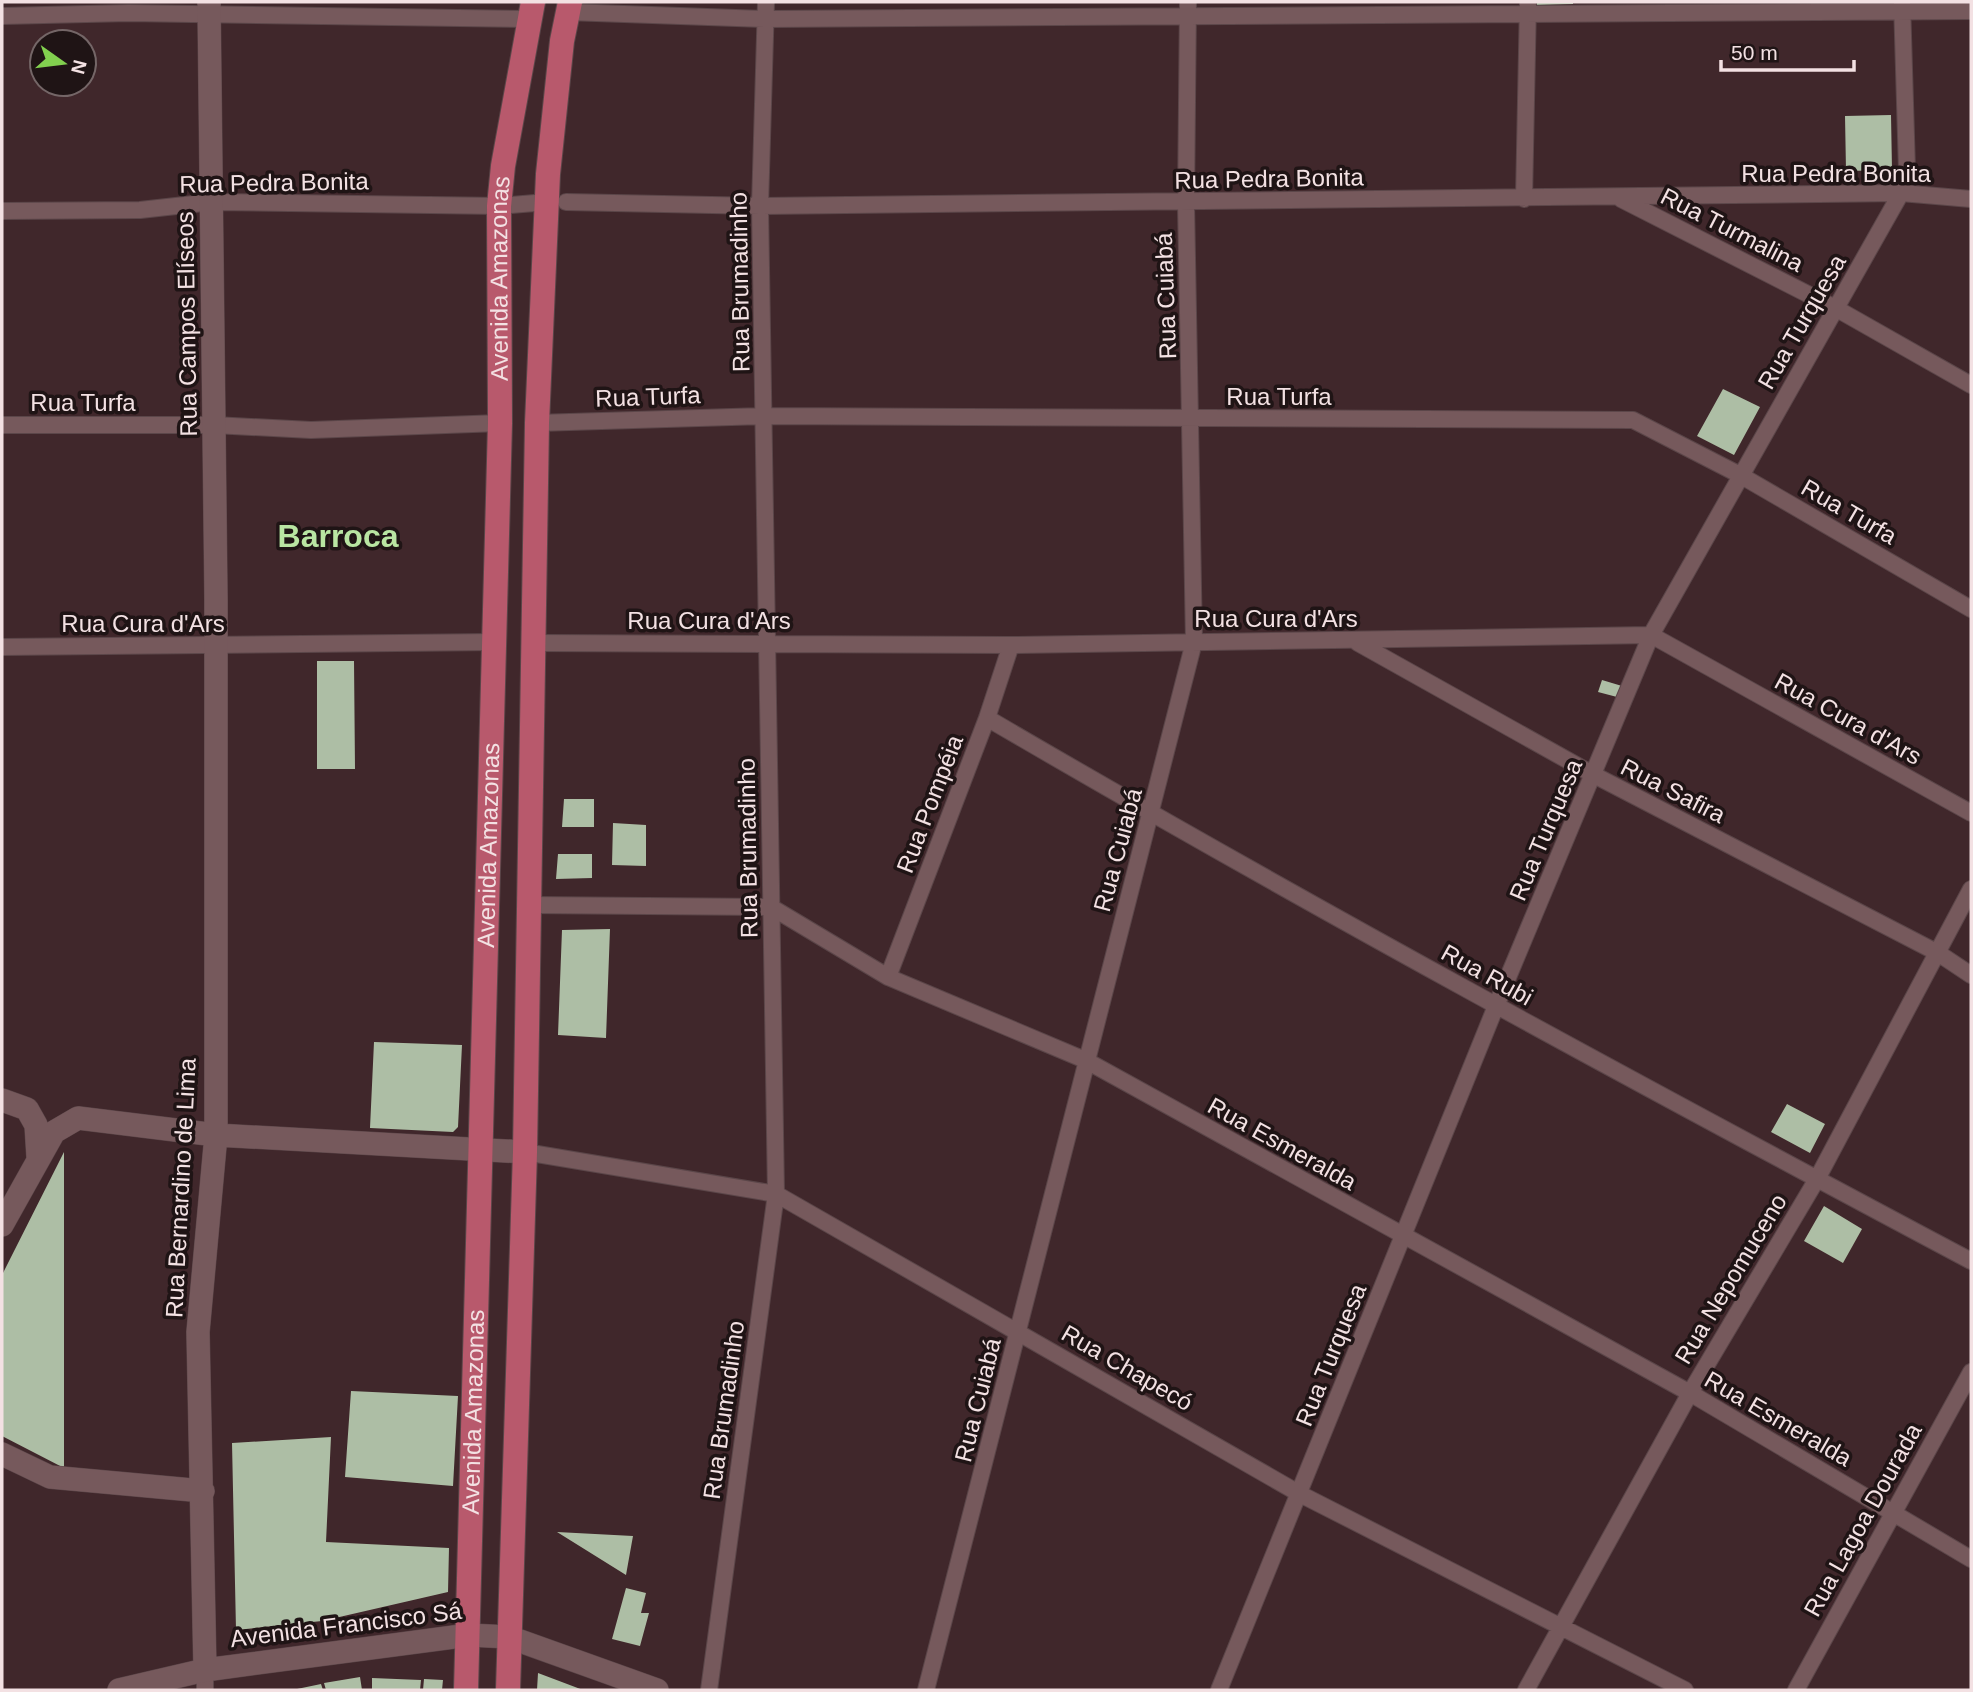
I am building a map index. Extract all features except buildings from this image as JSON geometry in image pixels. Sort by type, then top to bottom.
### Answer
[{"type":"main road","name":"Avenida Amazonas","points":[[508,1690],[525,1152],[537,423],[557,202],[569,7]]},
{"type":"main road","name":"Avenida Amazonas","points":[[466,1690],[499,423],[499,206],[503,166],[530,10]]},
{"type":"street","name":"Rua Brumadinho","points":[[709,1690],[776,1194],[766,416],[760,206],[766,2]]},
{"type":"street","points":[[1660,11],[1684,2]]},
{"type":"street","points":[[569,7],[766,19],[1189,9],[1528,8],[1660,11],[1902,6],[1971,11]]},
{"type":"street","name":"Rua Turquesa","points":[[1219,1690],[1496,1006],[1651,635],[1901,193],[1907,170],[1902,6]]},
{"type":"street","points":[[2,16],[209,8],[530,10]]},
{"type":"street","name":"Rua Campos Elíseos","points":[[209,8],[216,646]]},
{"type":"street","points":[[1524,199],[1528,8]]},
{"type":"street","name":"Rua Cuiabá","points":[[926,1690],[1194,642],[1186,203],[1189,9]]},
{"type":"street","name":"Rua Pedra Bonita","points":[[2,211],[140,210],[212,202],[499,206],[557,202],[760,206],[1901,193],[1971,199]]},
{"type":"street","name":"Rua Turmalina","points":[[1619,198],[1837,309],[1971,385]]},
{"type":"street","name":"Rua Turfa","points":[[537,423],[766,416],[1633,420],[1740,475],[1971,609]]},
{"type":"street","name":"Rua Turfa","points":[[2,425],[214,425],[311,430],[499,423]]},
{"type":"street","name":"Rua Cura d'Ars","points":[[535,643],[1011,645],[1357,642],[1651,635],[1971,813]]},
{"type":"street","name":"Rua Cura d'Ars","points":[[2,647],[494,642]]},
{"type":"street","name":"Rua Safira","points":[[1357,642],[1594,775],[1937,953],[1971,975]]},
{"type":"street","name":"Rua Pompéia","points":[[888,977],[987,718],[1011,645]]},
{"type":"street","name":"Rua Bernardino de Lima","points":[[205,1680],[198,1332],[216,1135],[216,646]]},
{"type":"street","name":"Rua Rubi","points":[[987,718],[1152,814],[1496,1006],[1971,1261]]},
{"type":"street","name":"Rua Nepomuceno","points":[[1526,1690],[1690,1393],[1816,1179],[1971,889]]},
{"type":"street","points":[[529,905],[771,907]]},
{"type":"street","name":"Rua Esmeralda","points":[[771,907],[888,977],[1085,1060],[1690,1393],[1971,1559]]},
{"type":"street","points":[[2,1100],[27,1110],[36,1125],[38,1157]]},
{"type":"street","points":[[2,1225],[54,1132],[78,1118],[216,1135],[525,1152]]},
{"type":"street","name":"Rua Chapecó","points":[[525,1152],[776,1194],[1300,1494],[1562,1625],[1685,1690]]},
{"type":"street","name":"Rua Lagoa Dourada","points":[[1796,1690],[1971,1372]]},
{"type":"street","points":[[2,1454],[50,1477],[203,1491]]},
{"type":"street","name":"Avenida Francisco Sá","points":[[119,1690],[205,1680],[468,1635],[509,1637],[657,1690]]},
{"type":"district","name":"Barroca","points":[[338,536]]}]
